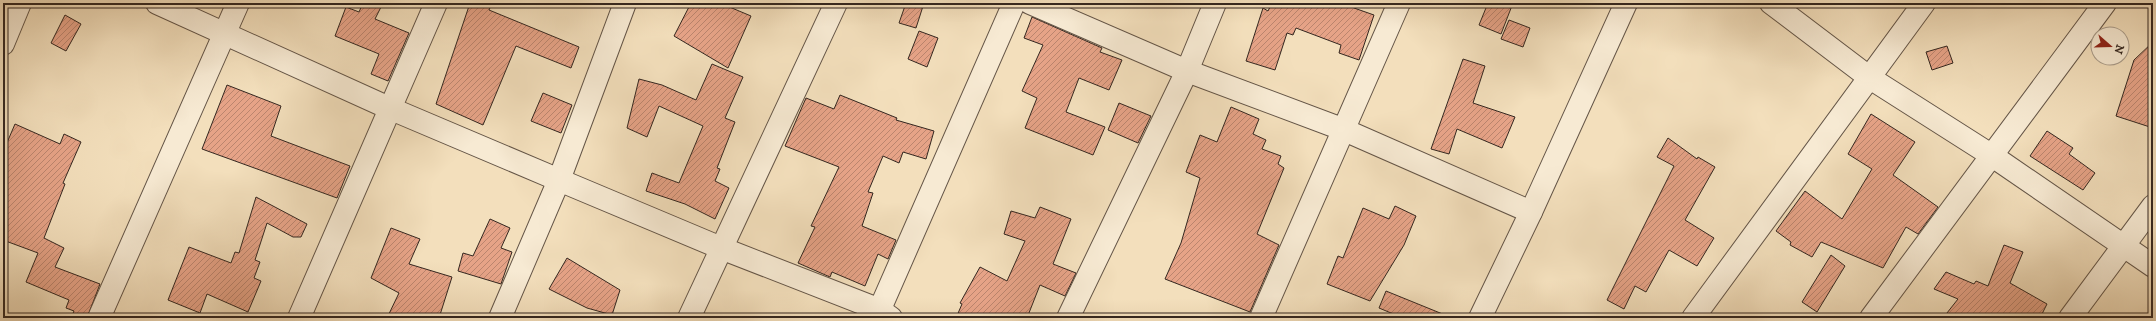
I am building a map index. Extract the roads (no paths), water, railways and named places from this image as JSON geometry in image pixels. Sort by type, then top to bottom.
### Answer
[{"type":"street","points":[[3,44],[20,3]]},
{"type":"street","points":[[157,3],[389,108],[882,315],[1014,3]]},
{"type":"street","points":[[99,318],[238,3]]},
{"type":"street","points":[[299,318],[389,108],[436,3]]},
{"type":"street","points":[[500,318],[558,180],[625,3]]},
{"type":"street","points":[[689,318],[836,3]]},
{"type":"street","points":[[1030,3],[1187,72],[1342,129],[1531,212]]},
{"type":"street","points":[[1068,318],[1187,72],[1215,3]]},
{"type":"street","points":[[1261,318],[1342,129],[1399,3]]},
{"type":"street","points":[[1480,318],[1531,212],[1626,3]]},
{"type":"street","points":[[1771,3],[1870,78],[1991,155],[2124,244],[2153,266]]},
{"type":"street","points":[[1693,318],[1924,3]]},
{"type":"street","points":[[1871,318],[2105,3]]},
{"type":"street","points":[[2070,318],[2153,206]]}]
